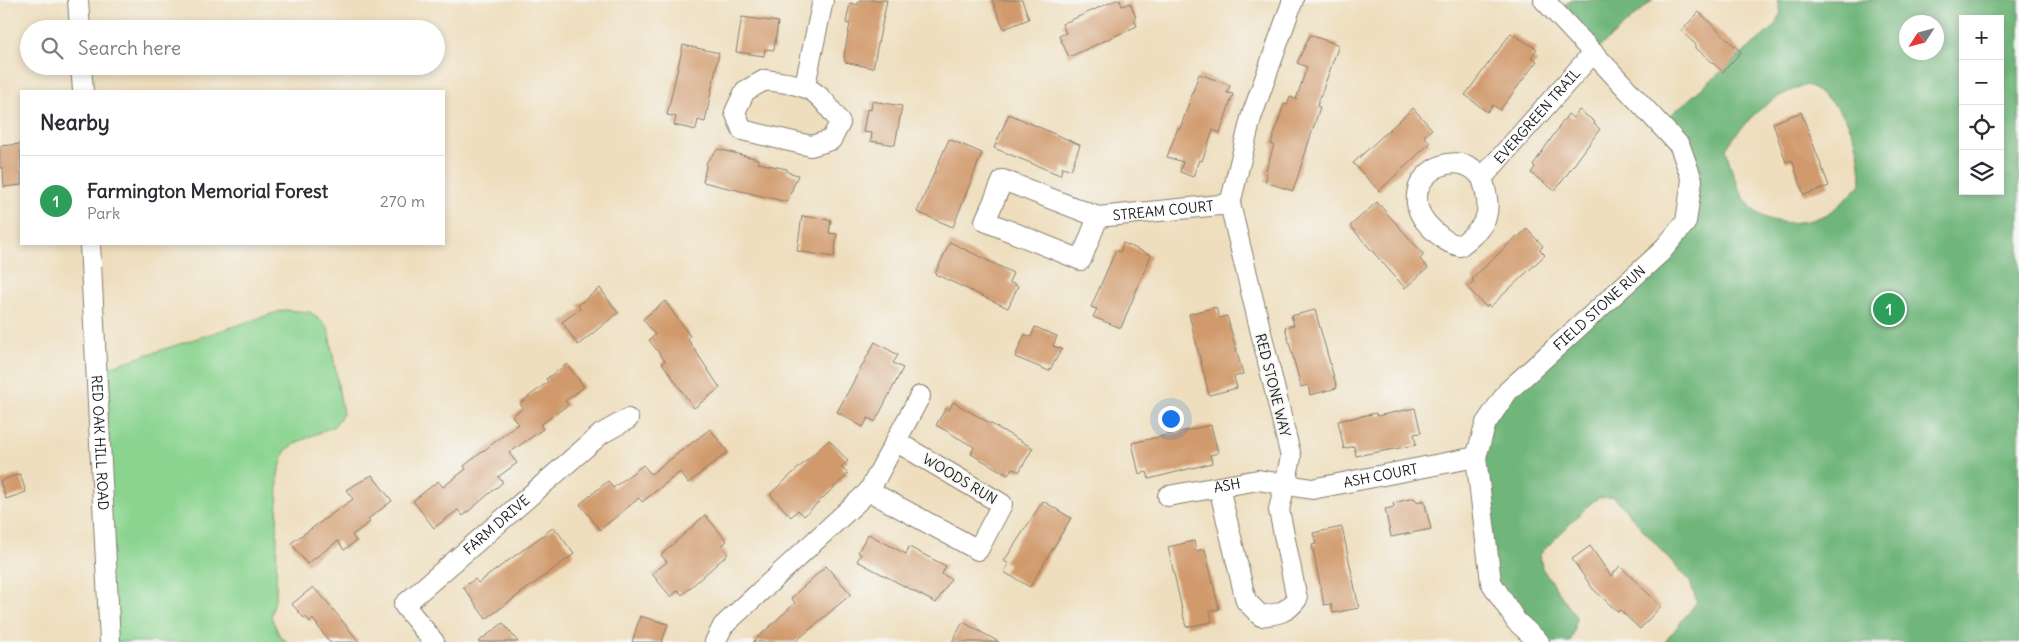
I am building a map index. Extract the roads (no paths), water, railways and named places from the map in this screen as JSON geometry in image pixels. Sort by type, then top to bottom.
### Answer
[{"type":"street","points":[[78,0],[79,20]]},
{"type":"street","points":[[805,85],[823,0]]},
{"type":"street","name":"RED STONE WAY","points":[[1218,487],[1246,601],[1261,616],[1280,614],[1291,607],[1297,599],[1279,510],[1291,457],[1230,204],[1251,118],[1293,0]]},
{"type":"street","name":"FIELD STONE RUN","points":[[1539,642],[1516,621],[1491,582],[1476,457],[1486,423],[1508,391],[1661,252],[1686,222],[1692,180],[1680,146],[1544,0]]},
{"type":"street","name":"EVERGREEN TRAIL","points":[[1482,178],[1593,53]]},
{"type":"street","points":[[82,75],[83,90]]},
{"type":"street","points":[[765,80],[805,85],[826,101],[840,123],[831,140],[811,146],[742,130],[735,112],[745,91],[765,80]]},
{"type":"street","name":"STREAM COURT","points":[[1098,217],[1081,260],[985,221],[1003,180],[1098,217],[1230,204]]},
{"type":"street","name":"RED OAK HILL ROAD","points":[[90,245],[110,642]]},
{"type":"street","points":[[715,642],[723,626],[869,492],[920,396]]},
{"type":"street","name":"FARM DRIVE","points":[[434,642],[404,605],[601,434],[628,419]]},
{"type":"street","name":"WOODS RUN","points":[[869,492],[978,550],[1002,504],[897,442]]},
{"type":"street","name":"ASH COURT","points":[[1286,485],[1312,489],[1476,457]]},
{"type":"street","name":"ASH","points":[[1168,496],[1258,480],[1286,485]]},
{"type":"place","name":"Farmington Memorial Forest","points":[[1889,309]]}]
